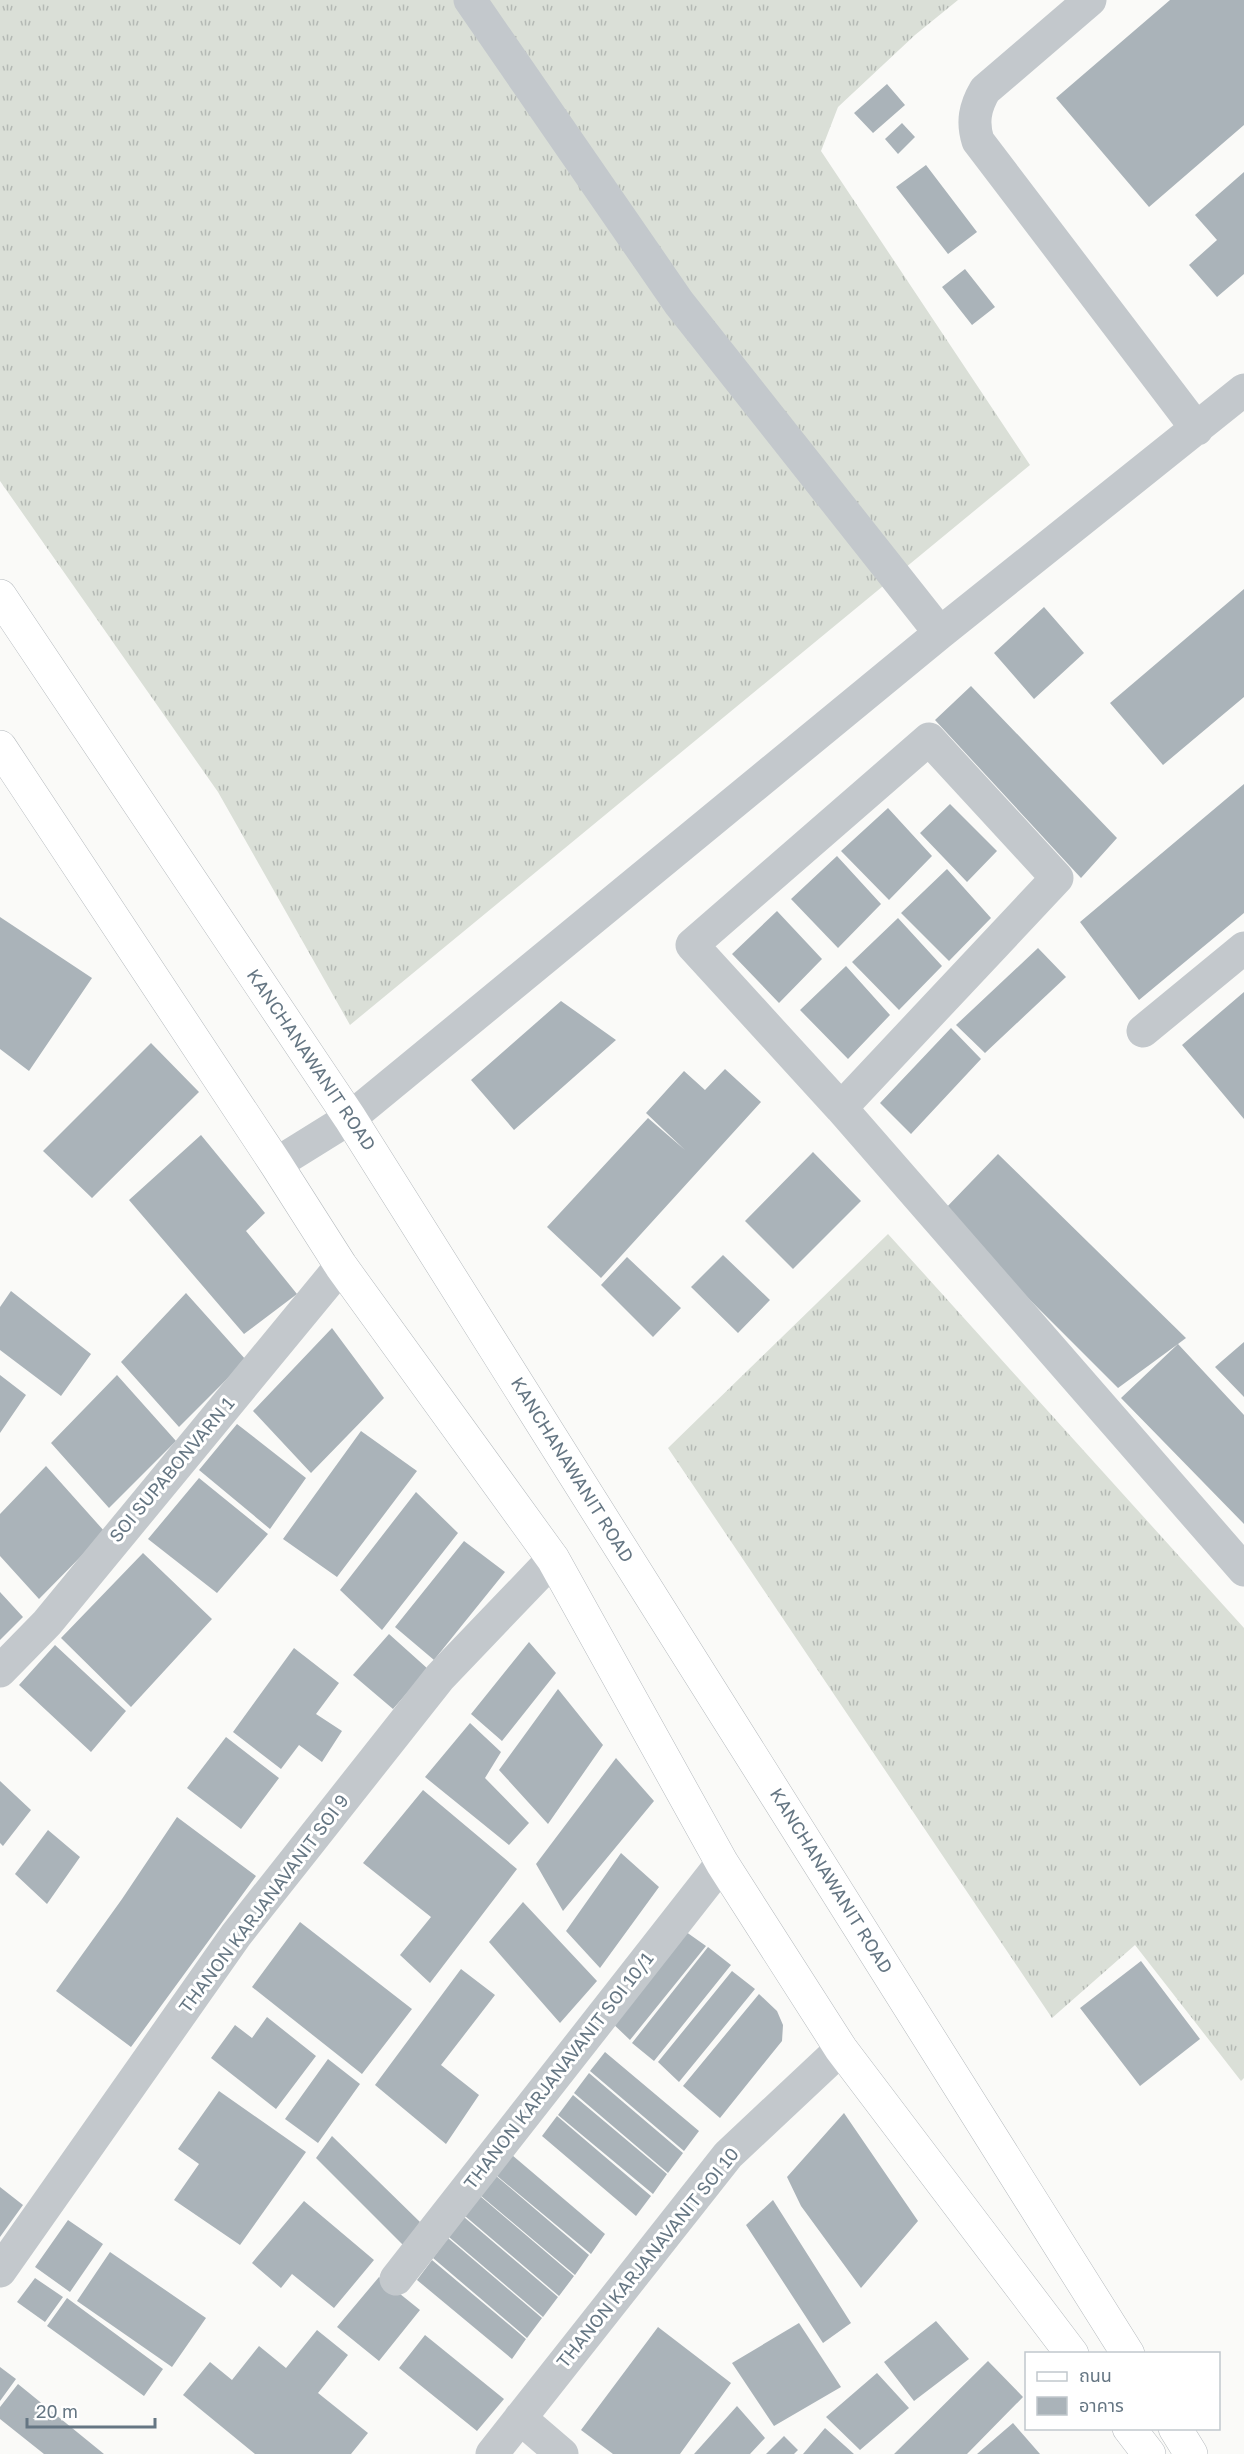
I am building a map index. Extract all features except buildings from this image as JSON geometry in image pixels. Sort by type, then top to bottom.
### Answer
[{"type":"main road","name":"KANCHANAWANIT ROAD","points":[[0,596],[350,1118],[1127,2352]]},
{"type":"main road","points":[[4,765],[276,1164],[341,1266],[553,1559],[722,1863],[841,2049],[1070,2352]]},
{"type":"main road","points":[[1131,2430],[1149,2454]]},
{"type":"main road","points":[[1176,2430],[1191,2454]]},
{"type":"street","points":[[470,0],[679,303],[940,633]]},
{"type":"street","points":[[1090,0],[985,90],[976,110],[975,133],[978,141],[1197,429]]},
{"type":"street","points":[[276,1164],[350,1118],[940,633],[1244,390]]},
{"type":"street","points":[[841,1107],[1057,878],[929,739],[692,945],[841,1107],[1244,1570]]},
{"type":"street","points":[[1143,1031],[1244,948]]},
{"type":"street","name":"SOI SUPABONVARN 1","points":[[0,1671],[47,1623],[341,1266]]},
{"type":"street","name":"THANON KARJANAVANIT SOI 9","points":[[0,2271],[236,1935],[440,1677],[553,1559]]},
{"type":"street","name":"THANON KARJANAVANIT SOI 10/1","points":[[396,2279],[722,1863]]},
{"type":"street","name":"THANON KARJANAVANIT SOI 10","points":[[492,2454],[728,2155],[841,2049]]},
{"type":"street","points":[[520,2418],[561,2454]]},
{"type":"green space","points":[[0,0],[958,0],[915,35],[838,107],[821,151],[1030,465],[350,1025],[218,792],[0,481]]},
{"type":"green space","points":[[888,1234],[1244,1628],[1244,2078],[1241,2081],[1135,1945],[1052,2018],[668,1448]]}]
